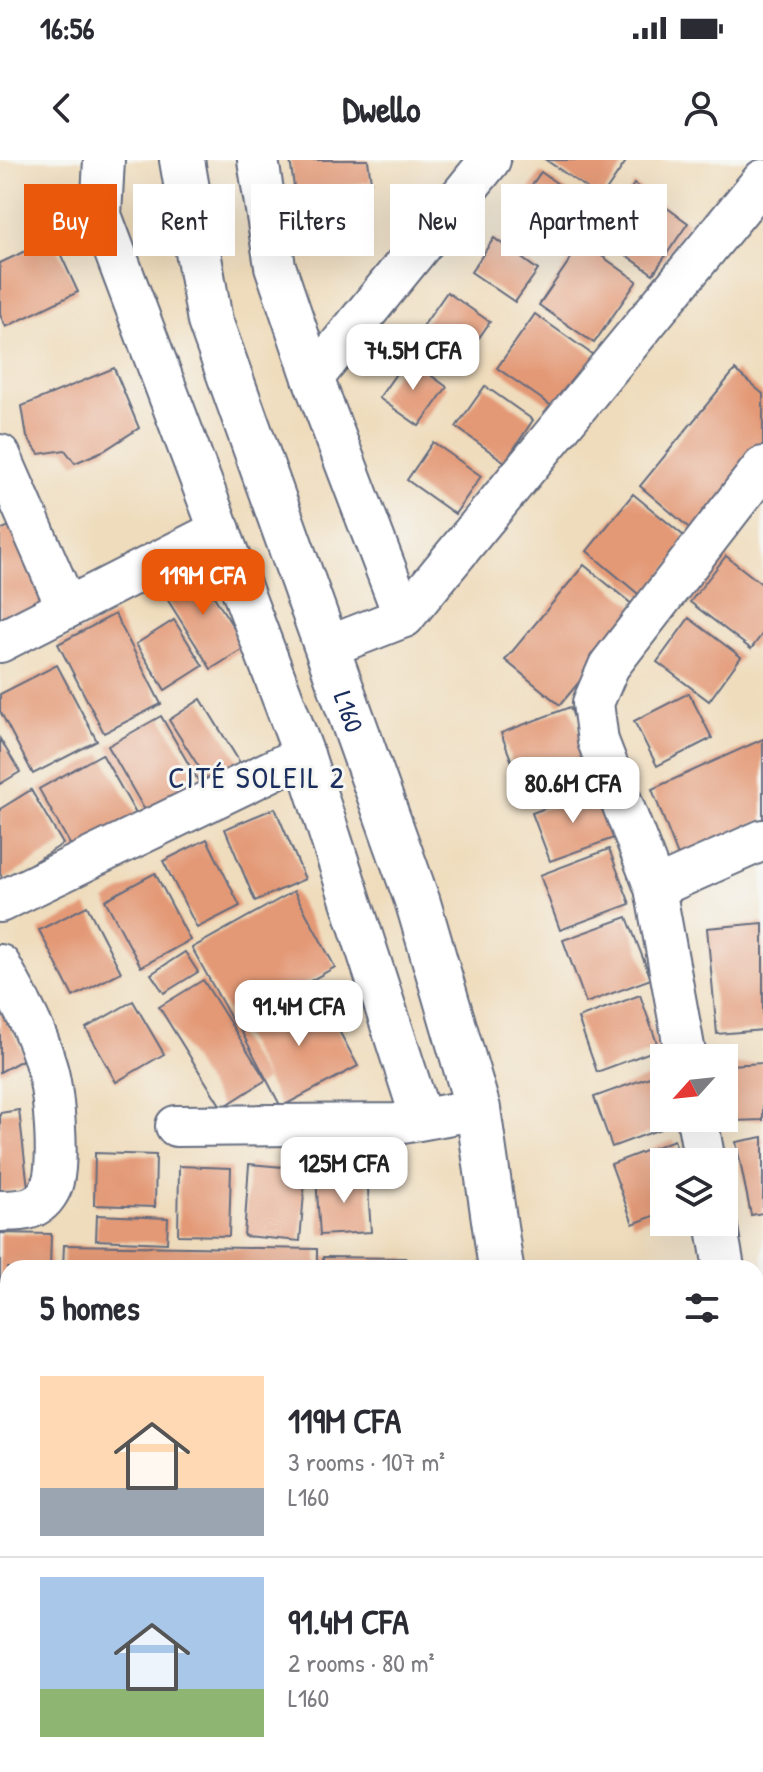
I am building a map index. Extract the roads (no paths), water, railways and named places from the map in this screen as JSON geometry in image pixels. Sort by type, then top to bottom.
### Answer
[{"type":"street","points":[[104,160],[101,215],[304,755],[421,1118]]},
{"type":"street","name":"L160","points":[[182,160],[210,321],[418,903],[478,1109],[500,1260]]},
{"type":"street","points":[[258,160],[275,266],[313,378],[404,617]]},
{"type":"street","points":[[313,378],[490,160]]},
{"type":"street","points":[[327,647],[404,617],[763,180]]},
{"type":"street","points":[[0,455],[67,608]]},
{"type":"street","points":[[683,1044],[655,888],[598,741],[593,703],[609,666],[763,467]]},
{"type":"street","points":[[0,642],[220,530]]},
{"type":"street","points":[[0,902],[304,755]]},
{"type":"street","points":[[655,888],[763,840]]},
{"type":"street","points":[[0,965],[32,1024],[47,1067],[54,1123],[54,1179],[50,1190],[37,1205],[0,1211]]},
{"type":"street","points":[[176,1126],[397,1124],[478,1109]]},
{"type":"street","points":[[718,1236],[723,1260]]},
{"type":"district","name":"CITÉ SOLEIL 2","points":[[257,777]]}]
